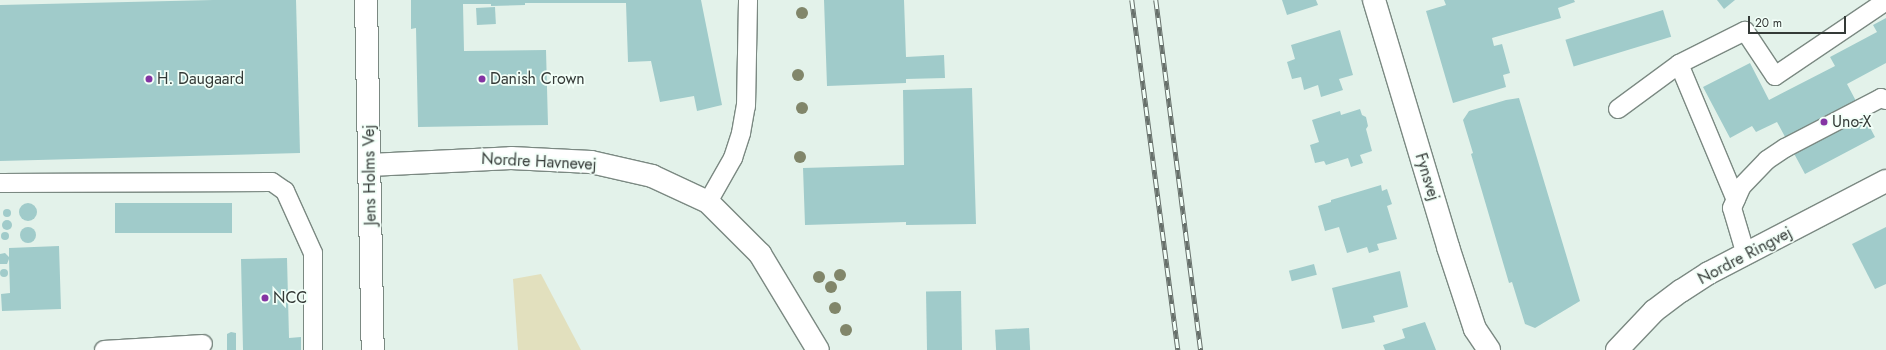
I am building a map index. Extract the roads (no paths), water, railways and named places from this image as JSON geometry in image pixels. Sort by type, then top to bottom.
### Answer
[{"type":"street","name":"Jens Holms Vej","points":[[366,0],[373,350]]},
{"type":"street","name":"Fynsvej","points":[[1374,0],[1448,247],[1475,328],[1489,350]]},
{"type":"street","name":"Nordre Havnevej","points":[[370,165],[511,158],[591,162],[652,176],[708,202],[760,254],[818,350]]},
{"type":"street","name":"Nordre Ringvej","points":[[1617,350],[1654,311],[1681,291],[1886,181]]},
{"type":"lane","points":[[708,202],[733,158],[741,133],[746,106],[748,0]]},
{"type":"lane","points":[[1618,109],[1679,64],[1745,31],[1775,76],[1886,1]]},
{"type":"lane","points":[[1679,64],[1736,200]]},
{"type":"lane","points":[[1746,255],[1732,208],[1742,186],[1767,160],[1785,148],[1882,98],[1886,100]]},
{"type":"lane","points":[[0,183],[272,182],[285,191],[313,253],[313,350]]},
{"type":"lane","points":[[104,350],[203,344]]},
{"type":"railway","points":[[1132,0],[1178,350]]},
{"type":"railway","points":[[1156,0],[1201,350]]},
{"type":"place","name":"H. Daugaard","points":[[149,79]]},
{"type":"place","name":"Danish Crown","points":[[482,79]]},
{"type":"place","name":"Uno-X","points":[[1824,122]]},
{"type":"place","name":"NCC","points":[[265,298]]}]
